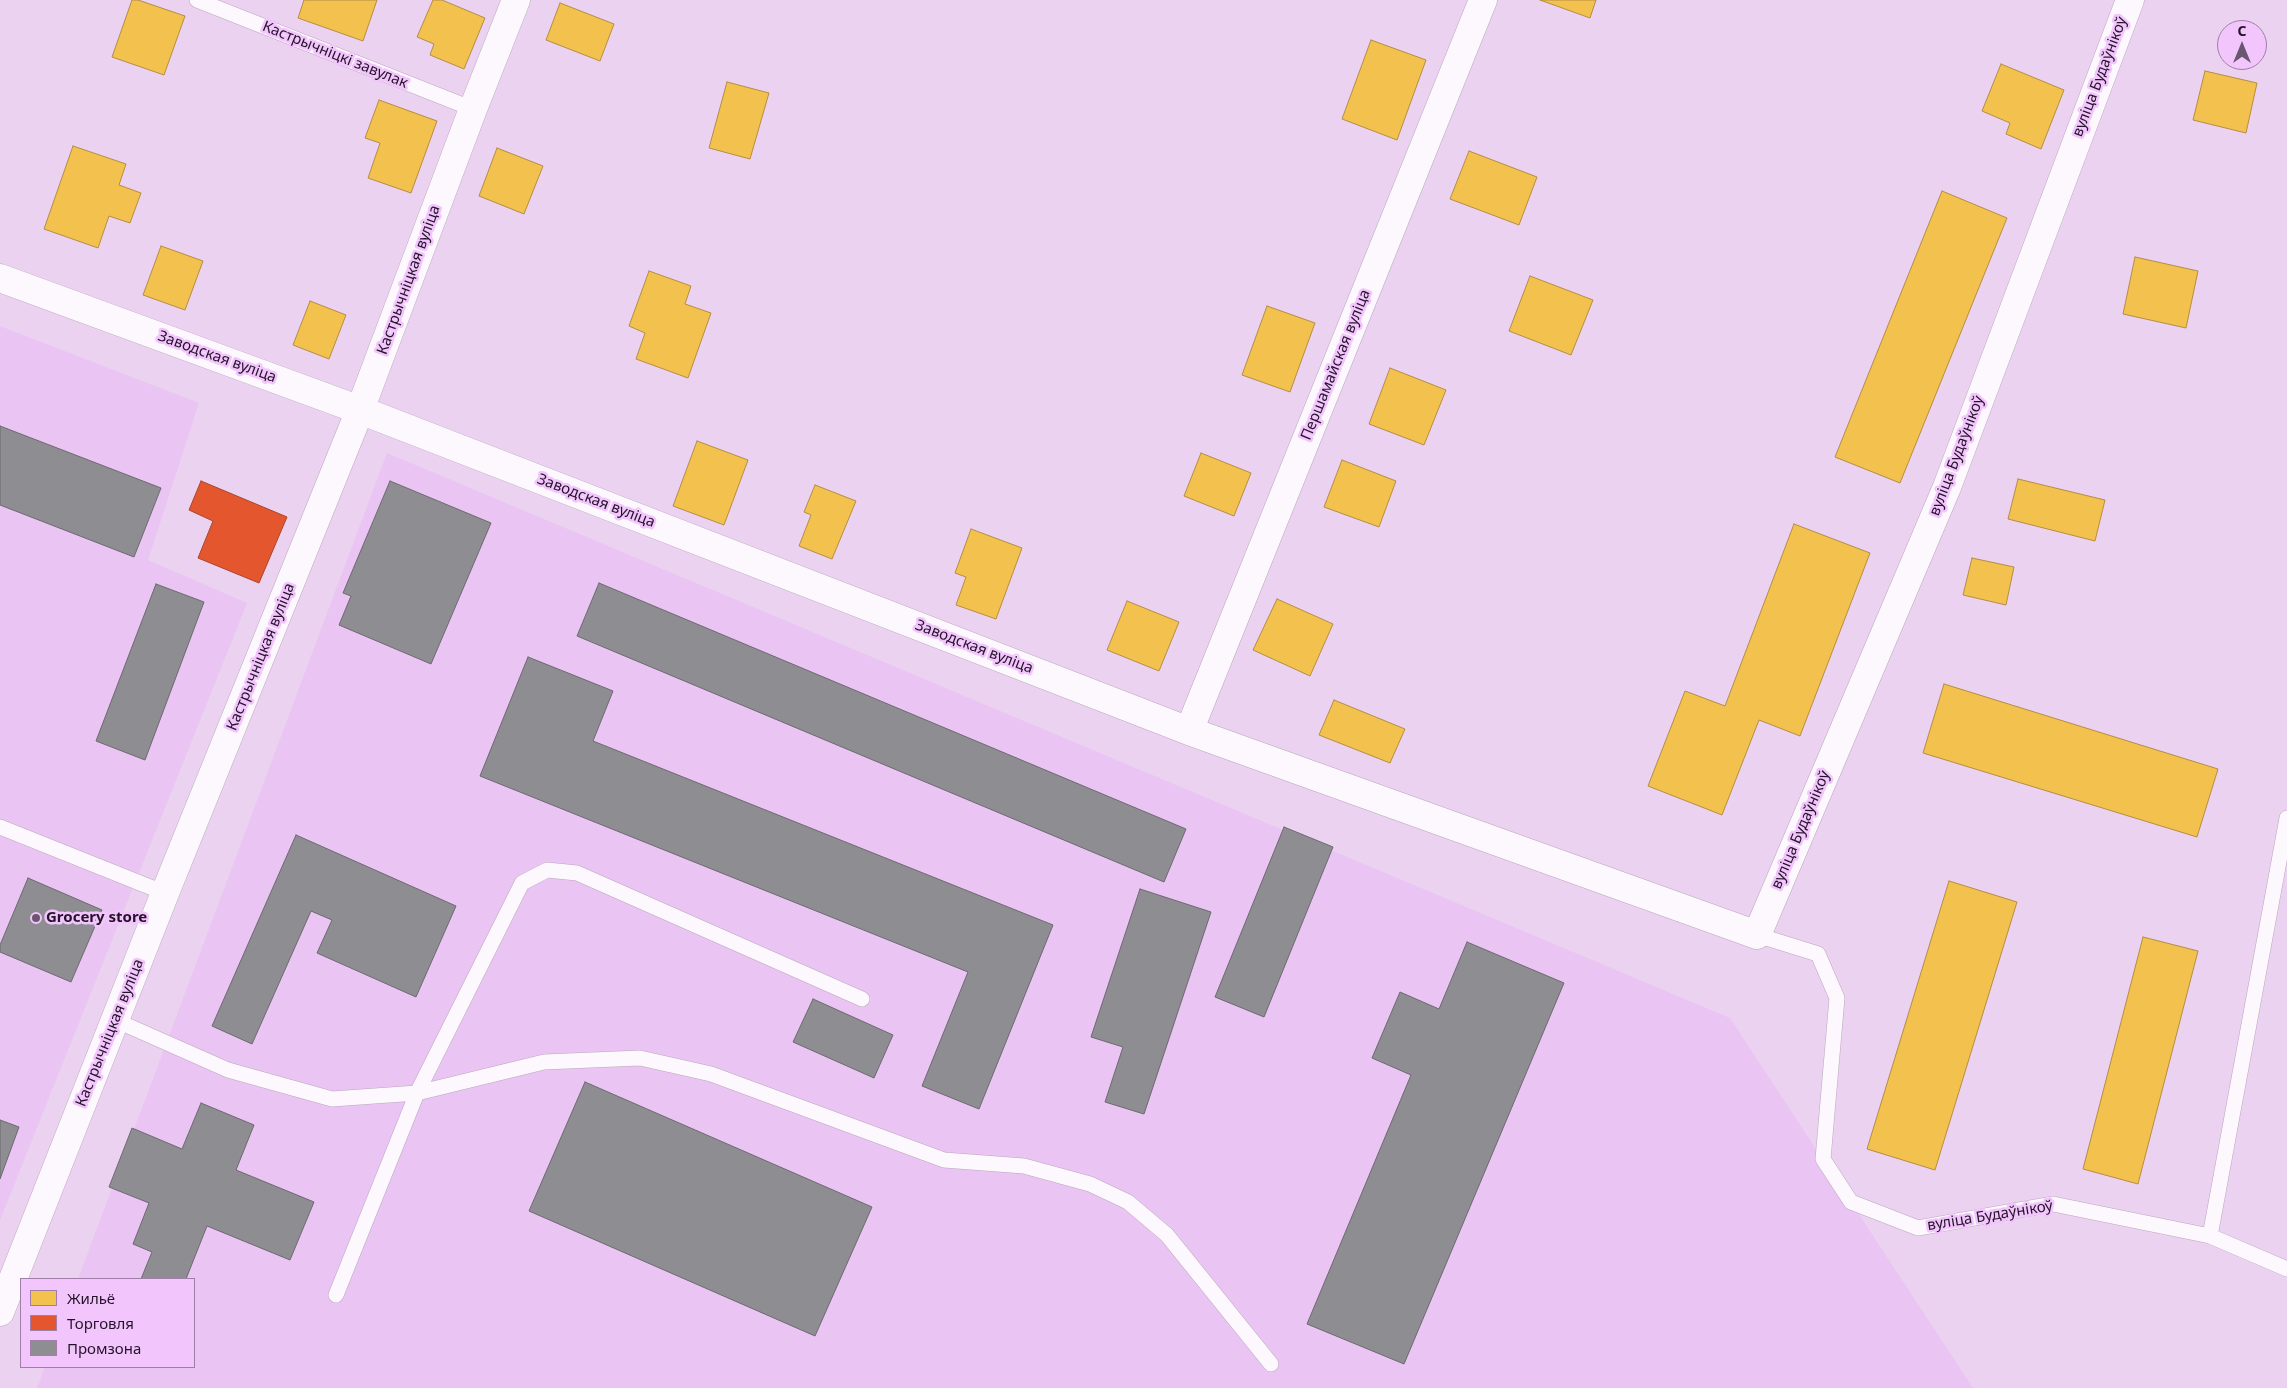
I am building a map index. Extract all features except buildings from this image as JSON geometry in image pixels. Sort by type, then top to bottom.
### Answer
[{"type":"street","name":"Кастрычніцкая вуліца","points":[[0,1312],[165,893],[360,410],[516,0]]},
{"type":"street","name":"Першамайская вуліца","points":[[1189,730],[1483,0]]},
{"type":"street","name":"вуліца Будаўнікоў","points":[[1757,936],[1947,487],[2130,0]]},
{"type":"street","name":"Заводская вуліца","points":[[0,278],[360,410],[1189,730],[1757,936]]},
{"type":"lane","name":"Кастрычніцкі завулак","points":[[197,0],[473,109]]},
{"type":"lane","points":[[2210,1236],[2287,818]]},
{"type":"lane","points":[[0,827],[165,893]]},
{"type":"lane","points":[[336,1295],[417,1093],[522,883],[547,870],[577,874],[862,999]]},
{"type":"lane","name":"вуліца Будаўнікоў","points":[[1757,936],[1818,954],[1837,998],[1823,1159],[1851,1202],[1918,1228],[2053,1204],[2210,1236],[2287,1268]]},
{"type":"lane","points":[[115,1020],[228,1070],[332,1099],[417,1093],[544,1062],[640,1058],[711,1074],[944,1160],[1024,1166],[1090,1184],[1128,1202],[1167,1235],[1271,1364]]},
{"type":"shaded area","points":[[0,326],[199,403],[148,560],[247,603],[0,1220]]},
{"type":"shaded area","points":[[387,453],[1730,1018],[1973,1388],[37,1388],[45,1368],[195,1368],[195,1278],[78,1278]]},
{"type":"place","name":"Grocery store","points":[[36,918]]}]
